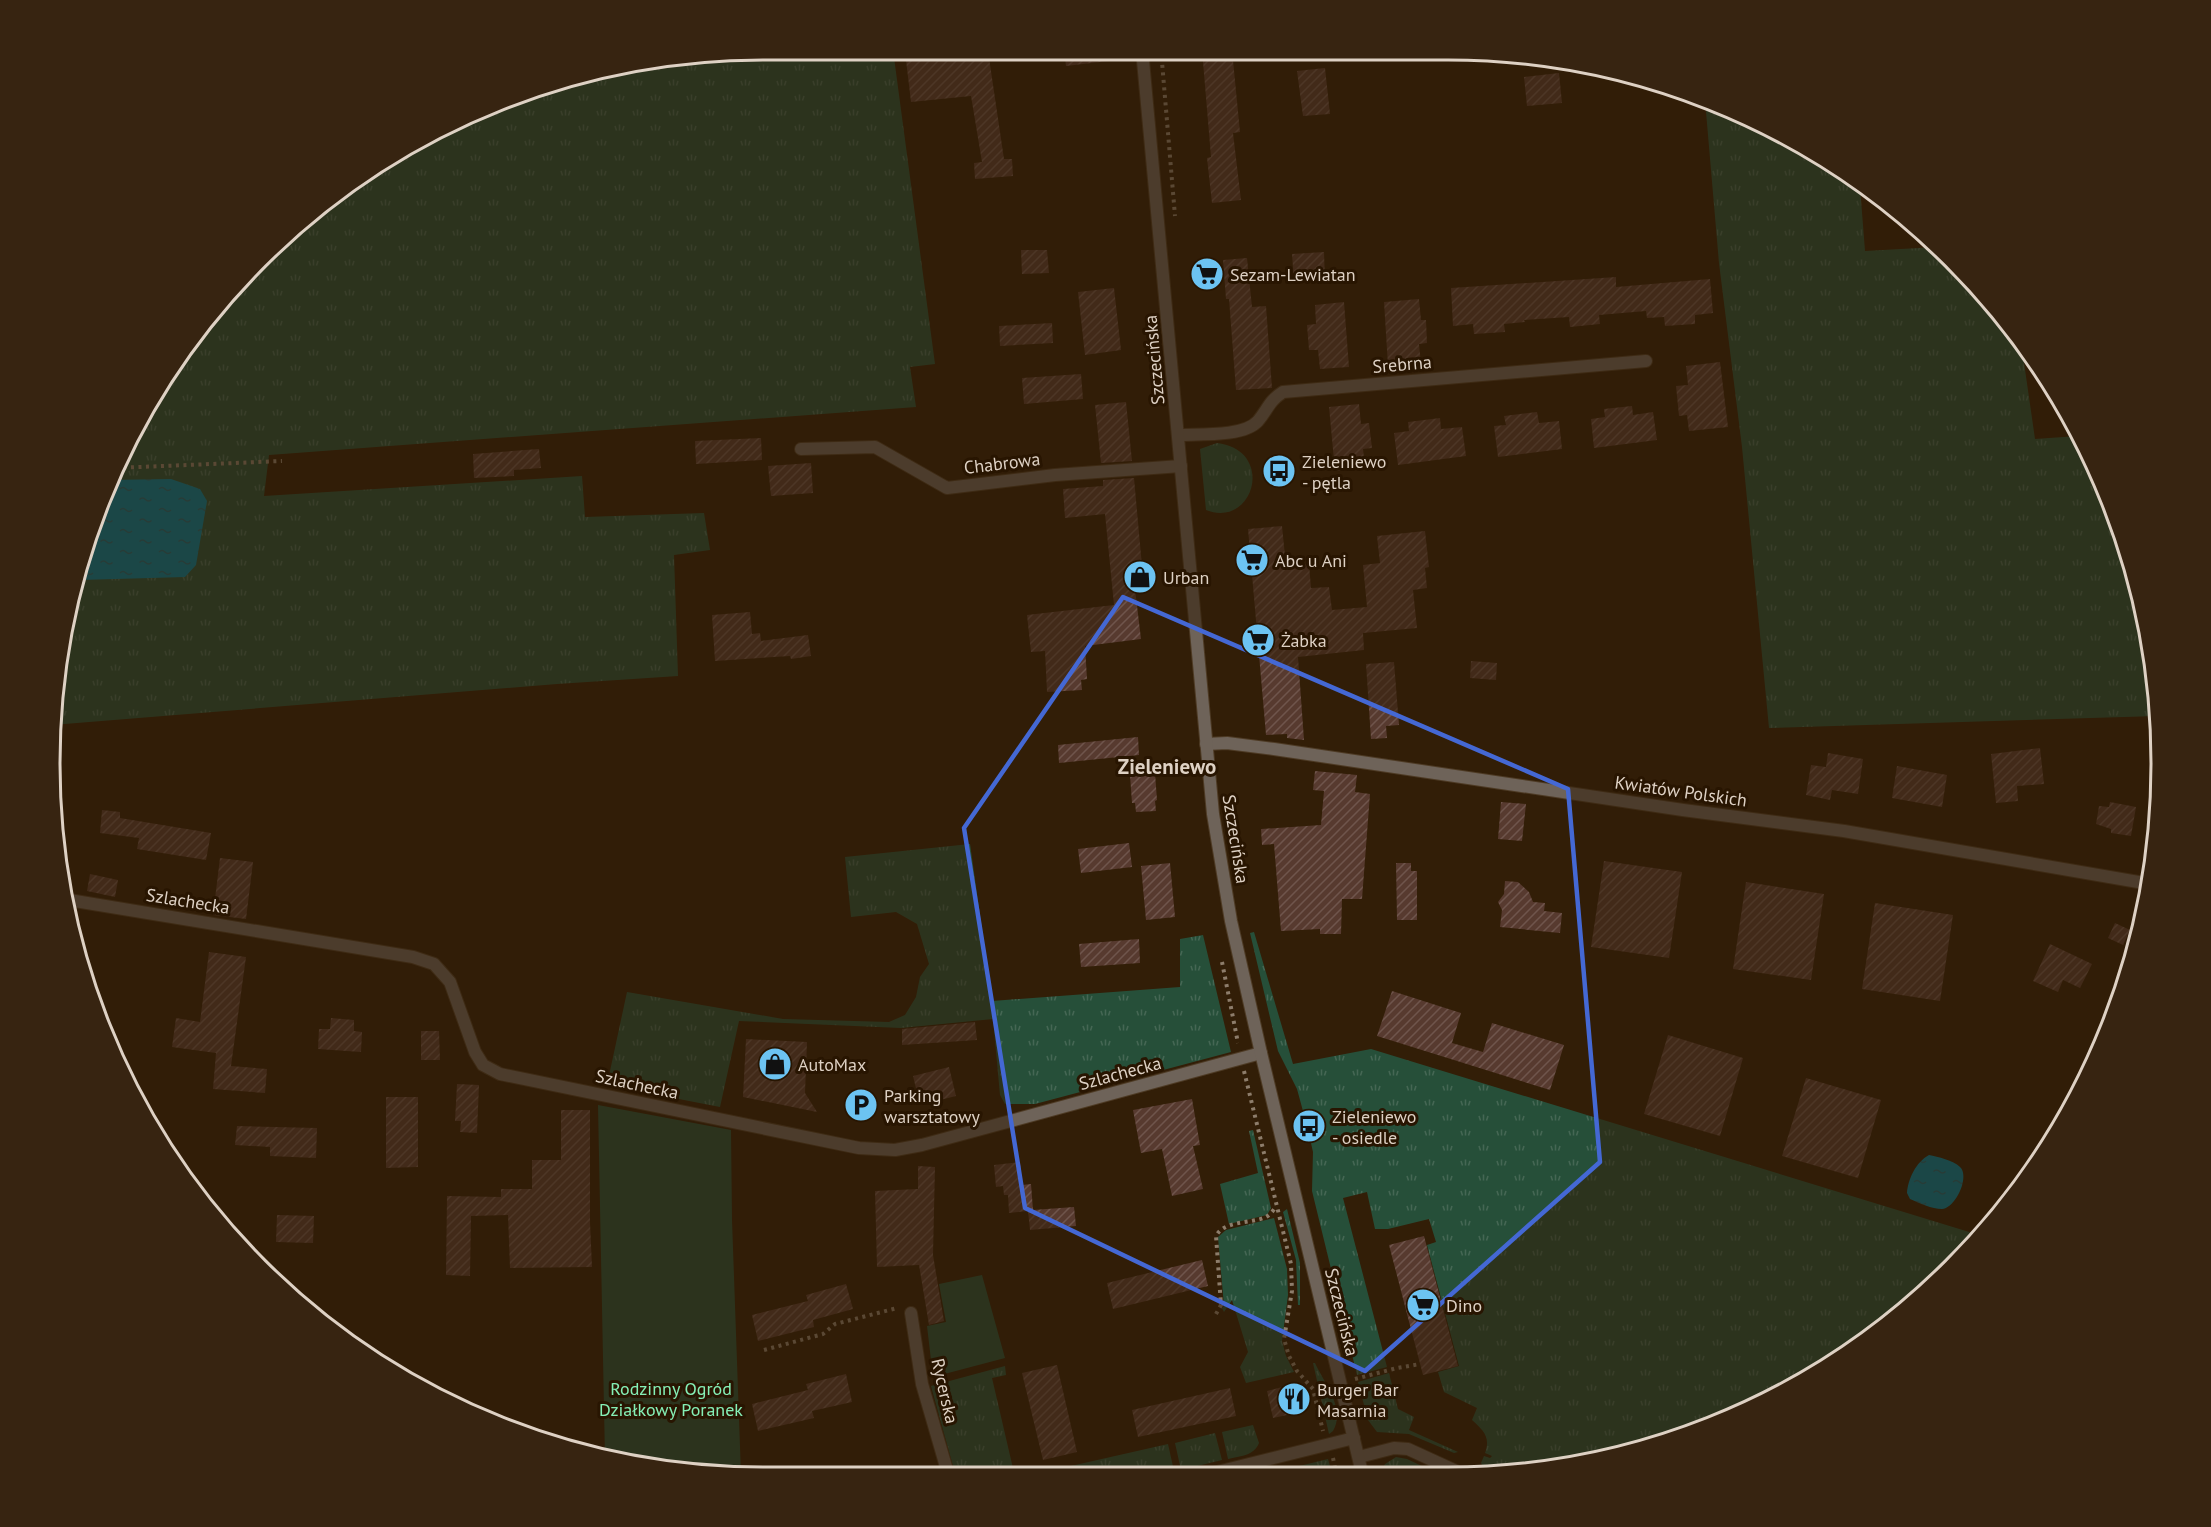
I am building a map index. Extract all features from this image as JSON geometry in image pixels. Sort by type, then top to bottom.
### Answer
[{"type":"street","name":"Szczecińska","points":[[1143,60],[1213,814],[1230,910],[1261,1053],[1361,1467]]},
{"type":"street","name":"Srebrna","points":[[1179,435],[1244,430],[1257,422],[1272,400],[1283,392],[1646,361]]},
{"type":"street","name":"Chabrowa","points":[[801,449],[875,447],[947,488],[1055,475],[1181,466]]},
{"type":"street","name":"Kwiatów Polskich","points":[[1206,744],[1227,743],[1274,749],[1671,808],[1844,831],[2140,882]]},
{"type":"street","name":"Szlachecka","points":[[74,901],[413,957],[434,964],[450,982],[475,1052],[483,1065],[500,1074],[859,1148],[895,1150],[922,1145],[1261,1053]]},
{"type":"street","name":"Rycerska","points":[[911,1313],[922,1384],[946,1467]]},
{"type":"street","points":[[1240,1467],[1354,1438]]},
{"type":"street","points":[[1359,1456],[1394,1448],[1408,1449],[1447,1467]]},
{"type":"path","points":[[126,468],[282,461]]},
{"type":"path","points":[[1240,1058],[1291,1264],[1292,1291],[1284,1339],[1297,1371],[1314,1389],[1324,1435]]},
{"type":"path","points":[[1216,1314],[1221,1305],[1216,1236],[1218,1231],[1225,1227],[1268,1216],[1277,1205]]},
{"type":"path","points":[[764,1350],[823,1334],[835,1324],[888,1309],[903,1307],[911,1313]]},
{"type":"path","points":[[1354,1379],[1420,1364]]},
{"type":"path","points":[[1331,1453],[1334,1467]]},
{"type":"highlighted area","points":[[1123,597],[1568,789],[1600,1162],[1365,1371],[1025,1208],[964,828]]},
{"type":"green space","points":[[894,60],[935,364],[910,367],[916,407],[269,455],[264,496],[582,476],[585,517],[704,513],[710,550],[674,555],[678,676],[62,724],[66,672],[74,626],[97,537],[133,452],[154,412],[205,335],[235,300],[266,266],[335,205],[412,154],[452,133],[537,97],[581,84],[672,66],[717,62]]},
{"type":"green space","points":[[1706,110],[1799,154],[1861,194],[1865,251],[1925,248],[1945,266],[2006,335],[2024,361],[2035,439],[2070,437],[2078,452],[2114,537],[2127,581],[2145,672],[2149,716],[1769,728],[1742,447],[1719,263]]},
{"type":"green space","points":[[1217,443],[1235,449],[1247,459],[1252,472],[1252,486],[1246,499],[1236,509],[1223,513],[1206,510],[1200,449]]},
{"type":"green space","points":[[970,844],[992,1001],[1180,987],[1180,939],[1203,935],[1231,1052],[1035,1104],[1005,1104],[1000,1095],[993,1019],[901,1028],[739,1021],[720,1107],[607,1085],[627,992],[783,1019],[889,1022],[905,1015],[916,997],[920,977],[929,964],[917,924],[896,912],[851,917],[845,857]]},
{"type":"green space","points":[[1254,932],[1293,1064],[1371,1049],[1971,1233],[1945,1261],[1876,1322],[1799,1373],[1759,1394],[1674,1430],[1630,1443],[1539,1461],[1482,1466],[1484,1456],[1490,1458],[1492,1456],[1485,1453],[1486,1438],[1483,1431],[1472,1420],[1477,1408],[1444,1392],[1438,1372],[1459,1366],[1427,1245],[1436,1242],[1429,1219],[1388,1229],[1375,1229],[1367,1192],[1343,1198],[1387,1367],[1357,1375],[1312,1191],[1313,1152],[1309,1134],[1313,1133],[1311,1121],[1306,1122],[1297,1089],[1278,1051],[1250,933]]},
{"type":"green space","name":"Rodzinny Ogród Działkowy Poranek","points":[[598,1105],[731,1130],[741,1466],[672,1461],[605,1448]]},
{"type":"green space","points":[[1253,1130],[1271,1208],[1267,1215],[1229,1224],[1220,1184],[1258,1173],[1249,1131]]},
{"type":"green space","points":[[1287,1209],[1300,1263],[1300,1305],[1298,1305],[1296,1260],[1283,1212]]},
{"type":"green space","points":[[1274,1218],[1287,1269],[1288,1295],[1282,1341],[1294,1372],[1246,1383],[1240,1367],[1248,1352],[1232,1300],[1224,1312],[1222,1308],[1224,1306],[1218,1237],[1226,1230]]},
{"type":"green space","points":[[982,1275],[1005,1358],[933,1377],[927,1326],[946,1322],[939,1284]]},
{"type":"green space","points":[[1313,1363],[1328,1387],[1337,1413],[1333,1431],[1329,1434]]},
{"type":"green space","points":[[1005,1366],[1006,1375],[992,1378],[1013,1467],[953,1467],[931,1386]]},
{"type":"green space","points":[[1389,1373],[1398,1409],[1414,1417],[1409,1430],[1458,1452],[1454,1453],[1409,1434],[1377,1432],[1368,1420],[1358,1382]]},
{"type":"green space","points":[[1253,1425],[1259,1443],[1257,1447],[1246,1455],[1228,1459],[1222,1432]]},
{"type":"green space","points":[[1215,1433],[1222,1460],[1193,1467],[1180,1467],[1175,1443]]},
{"type":"green space","points":[[1168,1444],[1173,1467],[1066,1467]]},
{"type":"green space","points":[[1396,1457],[1407,1459],[1424,1467],[1383,1467]]},
{"type":"green space","points":[[1328,1459],[1330,1467],[1296,1467]]},
{"type":"water","points":[[171,479],[200,489],[207,501],[196,565],[185,577],[84,580],[97,537],[120,480]]},
{"type":"water","points":[[1929,1155],[1953,1162],[1963,1171],[1960,1191],[1952,1203],[1942,1209],[1910,1199],[1907,1193],[1913,1171]]},
{"type":"building","points":[[906,60],[989,60],[1004,159],[1012,159],[1013,176],[975,179],[974,163],[982,162],[971,96],[911,102]]},
{"type":"building","points":[[1065,60],[1117,60],[1066,66]]},
{"type":"building","points":[[1203,60],[1233,60],[1240,132],[1233,133],[1241,200],[1212,203],[1207,158],[1211,157]]},
{"type":"building","points":[[1325,68],[1330,114],[1303,116],[1297,71]]},
{"type":"building","points":[[1559,73],[1562,103],[1527,106],[1524,77]]},
{"type":"building","points":[[1021,250],[1047,250],[1049,273],[1022,274]]},
{"type":"building","points":[[1324,252],[1325,281],[1294,282],[1292,254]]},
{"type":"building","points":[[1247,258],[1252,307],[1266,306],[1272,388],[1236,390],[1229,299],[1226,299],[1223,260]]},
{"type":"building","points":[[1616,277],[1616,287],[1710,279],[1713,313],[1695,315],[1695,324],[1665,326],[1664,317],[1647,318],[1646,311],[1599,315],[1600,324],[1570,327],[1569,317],[1524,320],[1525,322],[1504,324],[1505,332],[1474,334],[1473,324],[1453,326],[1451,288]]},
{"type":"building","points":[[1114,288],[1121,350],[1085,355],[1078,292]]},
{"type":"building","points":[[1419,299],[1421,320],[1426,320],[1427,343],[1419,344],[1421,364],[1388,366],[1384,302]]},
{"type":"building","points":[[1344,302],[1349,367],[1320,369],[1318,350],[1309,350],[1307,325],[1316,324],[1315,305]]},
{"type":"building","points":[[1052,323],[1053,343],[1000,346],[999,326]]},
{"type":"building","points":[[1720,362],[1728,427],[1689,431],[1687,415],[1679,416],[1676,386],[1688,385],[1686,366]]},
{"type":"building","points":[[1081,374],[1083,399],[1024,404],[1022,378]]},
{"type":"building","points":[[1126,402],[1132,461],[1101,463],[1095,405]]},
{"type":"building","points":[[1359,404],[1361,424],[1369,423],[1372,448],[1363,449],[1365,468],[1335,471],[1329,407]]},
{"type":"building","points":[[1632,406],[1633,415],[1653,412],[1657,440],[1594,448],[1591,419],[1605,417],[1604,409]]},
{"type":"building","points":[[1537,412],[1539,423],[1559,421],[1562,449],[1498,457],[1494,426],[1506,425],[1504,416]]},
{"type":"building","points":[[1440,418],[1441,429],[1462,427],[1466,456],[1398,465],[1394,433],[1409,431],[1408,422]]},
{"type":"building","points":[[761,438],[762,460],[696,464],[695,441]]},
{"type":"building","points":[[539,449],[541,468],[514,470],[514,476],[474,478],[473,454]]},
{"type":"building","points":[[811,463],[813,493],[771,496],[768,466]]},
{"type":"building","points":[[1134,478],[1144,588],[1135,589],[1141,639],[1085,646],[1087,679],[1081,680],[1082,690],[1047,692],[1045,651],[1031,652],[1027,615],[1114,605],[1105,514],[1065,518],[1063,489],[1103,486],[1103,480]]},
{"type":"building","points":[[1282,526],[1286,566],[1309,564],[1311,588],[1329,587],[1332,610],[1367,607],[1363,565],[1380,563],[1377,536],[1425,531],[1429,567],[1425,568],[1427,588],[1413,590],[1417,628],[1363,633],[1364,650],[1298,657],[1304,740],[1287,738],[1287,734],[1266,735],[1248,529]]},
{"type":"building","points":[[750,612],[752,634],[760,633],[761,641],[808,635],[811,656],[791,659],[790,656],[715,661],[712,615]]},
{"type":"building","points":[[1471,661],[1497,663],[1496,680],[1470,678]]},
{"type":"building","points":[[1394,662],[1399,725],[1386,726],[1387,738],[1371,739],[1366,664]]},
{"type":"building","points":[[1138,737],[1139,755],[1059,763],[1058,745]]},
{"type":"building","points":[[2040,748],[2044,784],[2017,786],[2018,801],[1996,803],[1991,754]]},
{"type":"building","points":[[1828,753],[1863,759],[1858,794],[1832,790],[1830,800],[1806,795],[1811,765],[1826,767]]},
{"type":"building","points":[[1897,766],[1947,775],[1942,807],[1892,798]]},
{"type":"building","points":[[1315,771],[1357,775],[1355,792],[1370,794],[1362,899],[1342,899],[1341,934],[1320,934],[1320,929],[1281,931],[1274,844],[1262,845],[1261,829],[1321,825],[1324,791],[1313,790]]},
{"type":"building","points":[[1155,773],[1156,811],[1136,812],[1135,803],[1132,803],[1130,775]]},
{"type":"building","points":[[1501,802],[1526,804],[1522,841],[1498,839]]},
{"type":"building","points":[[2110,802],[2136,807],[2131,836],[2111,833],[2111,829],[2096,824],[2099,806],[2109,807]]},
{"type":"building","points":[[102,810],[120,812],[120,818],[211,833],[206,860],[137,849],[139,838],[100,833]]},
{"type":"building","points":[[1129,843],[1132,867],[1081,873],[1078,849]]},
{"type":"building","points":[[220,858],[253,862],[246,919],[213,915]]},
{"type":"building","points":[[1604,861],[1682,872],[1669,958],[1591,947]]},
{"type":"building","points":[[1170,863],[1175,917],[1146,920],[1141,866]]},
{"type":"building","points":[[1396,863],[1411,863],[1411,871],[1417,871],[1417,920],[1397,920]]},
{"type":"building","points":[[90,874],[118,880],[115,897],[87,891]]},
{"type":"building","points":[[1505,881],[1518,882],[1529,892],[1533,902],[1545,903],[1544,911],[1562,913],[1560,933],[1500,927],[1502,910],[1498,902],[1504,894]]},
{"type":"building","points":[[1746,882],[1824,894],[1811,980],[1733,969]]},
{"type":"building","points":[[1875,903],[1953,915],[1940,1001],[1862,989]]},
{"type":"building","points":[[2115,923],[2130,930],[2123,945],[2108,938]]},
{"type":"building","points":[[1139,939],[1140,963],[1081,967],[1079,944]]},
{"type":"building","points":[[2050,944],[2092,964],[2080,988],[2063,980],[2058,992],[2033,981]]},
{"type":"building","points":[[209,952],[246,957],[231,1066],[267,1069],[265,1093],[213,1089],[216,1053],[172,1047],[176,1018],[200,1022]]},
{"type":"building","points":[[1392,991],[1461,1013],[1452,1043],[1483,1052],[1492,1023],[1564,1045],[1550,1090],[1377,1036]]},
{"type":"building","points":[[331,1018],[354,1020],[354,1031],[362,1032],[361,1052],[318,1049],[319,1029],[330,1029]]},
{"type":"building","points":[[975,1022],[977,1040],[902,1045],[902,1029]]},
{"type":"building","points":[[421,1031],[439,1031],[440,1060],[421,1060]]},
{"type":"building","points":[[1668,1035],[1743,1058],[1720,1136],[1644,1114]]},
{"type":"building","name":"AutoMax","points":[[746,1039],[807,1042],[805,1093],[817,1112],[743,1097]]},
{"type":"building","points":[[949,1067],[956,1096],[920,1105],[913,1076]]},
{"type":"building","points":[[1806,1078],[1881,1100],[1858,1178],[1782,1156]]},
{"type":"building","points":[[457,1084],[479,1085],[477,1133],[460,1132],[461,1121],[455,1121]]},
{"type":"building","points":[[386,1097],[418,1097],[418,1167],[386,1168]]},
{"type":"building","points":[[1192,1099],[1200,1145],[1193,1146],[1203,1189],[1172,1196],[1162,1149],[1141,1153],[1133,1110]]},
{"type":"building","points":[[561,1110],[590,1110],[592,1267],[510,1268],[508,1215],[471,1216],[470,1276],[446,1275],[447,1196],[501,1197],[501,1189],[532,1189],[532,1160],[561,1160]]},
{"type":"building","points":[[237,1126],[317,1128],[316,1158],[270,1156],[270,1147],[235,1145]]},
{"type":"building","points":[[1020,1162],[1022,1185],[1031,1184],[1033,1210],[1074,1207],[1076,1226],[1030,1230],[1028,1211],[1009,1213],[1008,1195],[1004,1195],[1003,1186],[996,1187],[994,1165]]},
{"type":"building","points":[[918,1166],[935,1167],[933,1255],[944,1321],[929,1325],[919,1265],[877,1267],[875,1191],[918,1189]]},
{"type":"building","points":[[277,1215],[314,1216],[313,1243],[276,1242]]},
{"type":"building","name":"Dino","points":[[1424,1236],[1458,1366],[1423,1375],[1389,1245]]},
{"type":"building","points":[[1202,1260],[1208,1286],[1113,1309],[1107,1283]]},
{"type":"building","points":[[846,1284],[853,1309],[813,1320],[814,1327],[758,1341],[752,1315],[808,1301],[806,1295]]},
{"type":"building","points":[[1057,1365],[1077,1452],[1043,1460],[1022,1373]]},
{"type":"building","points":[[846,1374],[852,1402],[812,1411],[814,1418],[758,1431],[752,1404],[808,1390],[806,1384]]},
{"type":"building","points":[[1286,1386],[1292,1414],[1273,1418],[1267,1391]]},
{"type":"building","points":[[1230,1388],[1236,1416],[1138,1437],[1132,1410]]},
{"type":"place","name":"Sezam-Lewiatan","points":[[1207,274]]},
{"type":"place","name":"Zieleniewo - pętla","points":[[1279,471]]},
{"type":"place","name":"Abc u Ani","points":[[1252,560]]},
{"type":"place","name":"Urban","points":[[1140,577]]},
{"type":"place","name":"Żabka","points":[[1258,640]]},
{"type":"place","name":"AutoMax","points":[[775,1064]]},
{"type":"place","name":"Parking warsztatowy","points":[[861,1105]]},
{"type":"place","name":"Zieleniewo - osiedle","points":[[1309,1126]]},
{"type":"place","name":"Dino","points":[[1423,1305]]},
{"type":"place","name":"Burger Bar Masarnia","points":[[1294,1399]]},
{"type":"district","name":"Zieleniewo","points":[[1167,766]]}]
